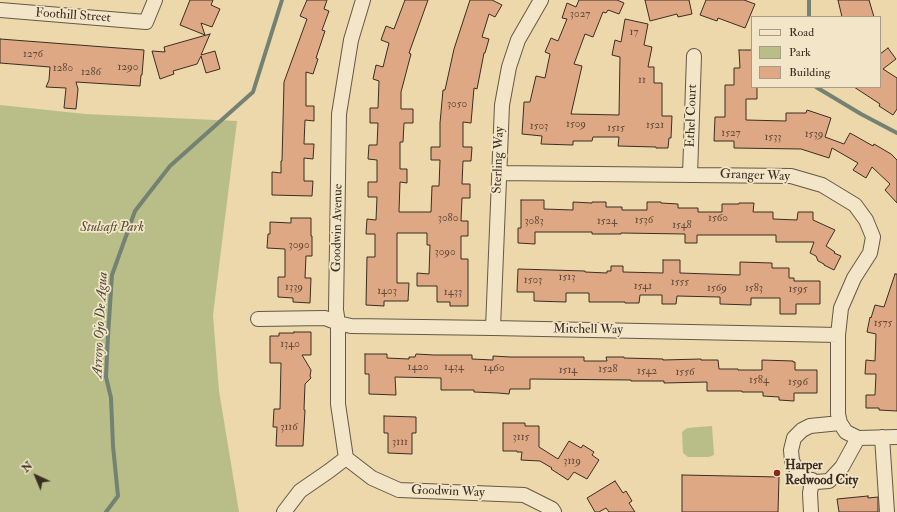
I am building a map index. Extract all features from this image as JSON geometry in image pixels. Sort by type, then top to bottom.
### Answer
[{"type":"street","name":"Foothill Street","points":[[0,10],[146,22],[155,0]]},
{"type":"street","name":"Goodwin Avenue","points":[[346,458],[338,404],[338,323],[336,310],[339,114],[351,40],[363,0]]},
{"type":"street","name":"Sterling Way","points":[[493,328],[502,105],[509,67],[518,40],[541,0]]},
{"type":"street","name":"Ethel Court","points":[[690,175],[694,56]]},
{"type":"street","name":"Granger Way","points":[[499,173],[791,176],[822,185],[855,205],[866,220],[874,237],[870,253],[854,278],[841,308],[838,335],[838,412],[840,423]]},
{"type":"street","name":"Mitchell Way","points":[[258,319],[325,318],[351,326],[838,335]]},
{"type":"street","points":[[858,438],[842,467],[829,481],[816,482],[805,478],[797,470],[792,461],[791,450],[794,438],[802,430],[810,426],[840,423],[846,432],[858,438],[897,437]]},
{"type":"street","points":[[882,437],[887,512]]},
{"type":"street","points":[[284,512],[300,491],[346,458]]},
{"type":"street","name":"Goodwin Way","points":[[346,458],[372,478],[400,490],[524,495],[552,509],[554,512]]},
{"type":"street","points":[[811,512],[810,493],[812,480]]},
{"type":"green space","name":"Stulsaft Park","points":[[0,105],[85,114],[237,121],[213,315],[219,391],[239,512],[0,512]]},
{"type":"green space","points":[[712,426],[714,455],[709,457],[688,457],[683,453],[682,432],[687,428]]},
{"type":"building","points":[[190,0],[213,0],[211,5],[220,9],[212,27],[201,23],[205,35],[180,25]]},
{"type":"building","points":[[307,0],[327,0],[324,9],[329,11],[322,30],[325,31],[316,58],[318,59],[313,74],[306,72],[306,106],[314,106],[314,121],[305,120],[304,144],[314,144],[313,159],[304,158],[304,181],[313,181],[312,196],[272,195],[272,172],[281,173],[284,82],[307,19],[300,16]]},
{"type":"building","points":[[405,0],[428,0],[409,53],[411,54],[401,92],[401,109],[413,109],[413,123],[404,123],[403,142],[400,142],[400,169],[407,169],[407,183],[400,182],[399,212],[431,212],[432,186],[439,186],[440,160],[431,160],[431,147],[440,147],[440,123],[443,90],[445,90],[454,49],[470,0],[492,0],[502,5],[495,17],[489,14],[482,37],[489,39],[484,53],[477,89],[474,88],[471,123],[463,122],[463,147],[472,147],[471,161],[463,161],[462,184],[470,184],[470,198],[462,198],[461,221],[468,221],[468,236],[461,236],[461,259],[468,259],[468,306],[450,306],[450,302],[437,302],[437,286],[417,286],[417,273],[429,274],[430,245],[427,245],[427,233],[397,233],[397,283],[409,283],[408,301],[384,301],[384,306],[366,305],[367,257],[375,257],[375,234],[366,234],[367,219],[376,220],[377,197],[368,197],[368,182],[377,182],[377,160],[368,159],[369,145],[377,145],[378,123],[370,123],[370,108],[378,108],[379,81],[373,79],[376,65],[383,67],[389,43],[381,40],[386,26],[394,29]]},
{"type":"building","points":[[579,0],[617,0],[624,3],[619,14],[608,10],[606,13],[603,12],[593,37],[585,34],[574,64],[582,66],[571,114],[619,115],[620,57],[612,55],[615,40],[621,42],[625,19],[648,24],[644,45],[652,47],[648,67],[654,67],[654,83],[662,83],[662,116],[672,116],[671,138],[669,138],[668,148],[618,146],[619,137],[593,137],[592,141],[573,141],[573,145],[541,144],[542,136],[522,134],[524,102],[530,102],[536,76],[545,78],[550,54],[545,52],[551,38],[558,41],[567,19],[562,18],[567,3],[576,7]]},
{"type":"building","points":[[645,0],[689,0],[692,14],[678,17],[677,14],[650,21]]},
{"type":"building","points":[[706,0],[744,0],[755,4],[745,28],[718,18],[717,21],[700,15]]},
{"type":"building","points":[[838,0],[869,0],[874,16],[842,16]]},
{"type":"building","points":[[210,34],[201,55],[215,51],[220,69],[206,73],[201,56],[197,64],[173,71],[174,74],[160,79],[152,51],[165,52],[164,47]]},
{"type":"building","points":[[0,39],[144,50],[140,86],[76,82],[78,89],[76,109],[64,108],[66,88],[46,87],[49,80],[50,67],[0,63]]},
{"type":"building","points":[[888,48],[896,59],[883,69],[897,78],[897,109],[893,115],[879,106],[880,104],[856,88],[881,88],[881,53]]},
{"type":"building","points":[[739,50],[751,50],[751,88],[757,88],[757,99],[746,99],[746,120],[786,121],[786,113],[806,113],[807,110],[831,118],[825,137],[844,144],[850,133],[873,146],[874,144],[891,154],[897,160],[897,203],[885,190],[890,184],[872,167],[866,178],[853,170],[858,163],[832,148],[829,158],[801,149],[734,148],[734,141],[714,141],[715,117],[725,117],[725,85],[734,85],[734,68],[740,68]]},
{"type":"building","points":[[521,200],[544,200],[544,209],[573,210],[573,202],[606,202],[606,207],[622,207],[622,210],[647,210],[647,202],[661,202],[678,204],[678,208],[698,208],[698,212],[722,212],[722,204],[754,203],[753,212],[773,212],[773,219],[797,220],[798,212],[813,212],[813,220],[835,230],[826,246],[835,252],[834,253],[841,256],[834,270],[818,261],[816,256],[810,253],[814,242],[776,242],[776,235],[697,235],[697,243],[685,243],[685,234],[592,234],[592,232],[535,232],[535,244],[518,243],[518,228],[521,228]]},
{"type":"building","points":[[291,218],[311,218],[312,256],[306,256],[305,278],[311,278],[310,303],[293,302],[293,298],[278,297],[278,277],[285,277],[285,249],[267,248],[268,234],[270,234],[270,222],[291,223]]},
{"type":"building","points":[[663,260],[680,260],[680,273],[740,275],[740,262],[772,263],[772,268],[789,268],[789,278],[794,278],[794,281],[820,281],[820,304],[796,304],[796,314],[780,314],[780,298],[751,298],[751,305],[720,304],[720,297],[677,296],[676,304],[662,304],[662,295],[640,295],[639,303],[625,303],[589,302],[589,293],[566,293],[566,302],[534,301],[534,292],[517,292],[518,269],[607,273],[607,271],[611,271],[611,266],[623,266],[623,272],[663,273]]},
{"type":"building","points":[[895,274],[897,274],[897,411],[879,410],[879,408],[866,408],[866,395],[875,395],[876,374],[865,374],[866,360],[875,361],[876,334],[867,332],[870,317],[871,318],[875,305],[884,307]]},
{"type":"building","points":[[311,332],[311,355],[302,355],[311,370],[311,378],[305,384],[303,446],[276,446],[277,427],[273,427],[274,409],[280,409],[281,363],[270,363],[270,336],[279,336],[279,333]]},
{"type":"building","points":[[365,354],[387,354],[387,358],[409,359],[409,357],[415,357],[416,354],[472,355],[472,359],[493,360],[493,356],[584,357],[584,361],[607,361],[606,357],[663,360],[701,359],[718,360],[719,369],[738,370],[762,370],[762,360],[793,361],[795,362],[795,370],[817,370],[817,393],[794,393],[794,401],[779,400],[779,397],[763,396],[763,392],[707,391],[707,382],[664,383],[664,381],[631,380],[530,379],[530,389],[510,389],[509,394],[474,392],[474,390],[441,390],[441,378],[395,377],[396,395],[369,394],[369,374],[365,374]]},
{"type":"building","points":[[384,416],[416,417],[416,433],[412,433],[412,454],[388,453],[388,433],[384,433]]},
{"type":"building","points":[[503,423],[525,423],[525,426],[539,426],[539,447],[558,459],[569,441],[581,448],[583,445],[594,452],[592,455],[599,460],[587,479],[574,472],[568,480],[540,461],[521,460],[522,452],[503,451]]},
{"type":"building","points":[[682,475],[779,477],[778,512],[682,512]]},
{"type":"building","points":[[615,481],[623,493],[626,491],[632,501],[629,503],[635,512],[609,512],[606,508],[599,512],[595,512],[587,498]]},
{"type":"building","points":[[868,496],[868,498],[878,497],[878,512],[839,512],[837,499]]},
{"type":"waterway","name":"Arroyo Ojo De Agua","points":[[106,512],[118,496],[113,446],[111,398],[106,377],[112,275],[135,211],[170,166],[253,92],[282,0]]},
{"type":"waterway","points":[[809,0],[809,16]]},
{"type":"waterway","points":[[818,88],[861,114],[897,133]]},
{"type":"place","name":"Harper Redwood City","points":[[777,473]]}]
